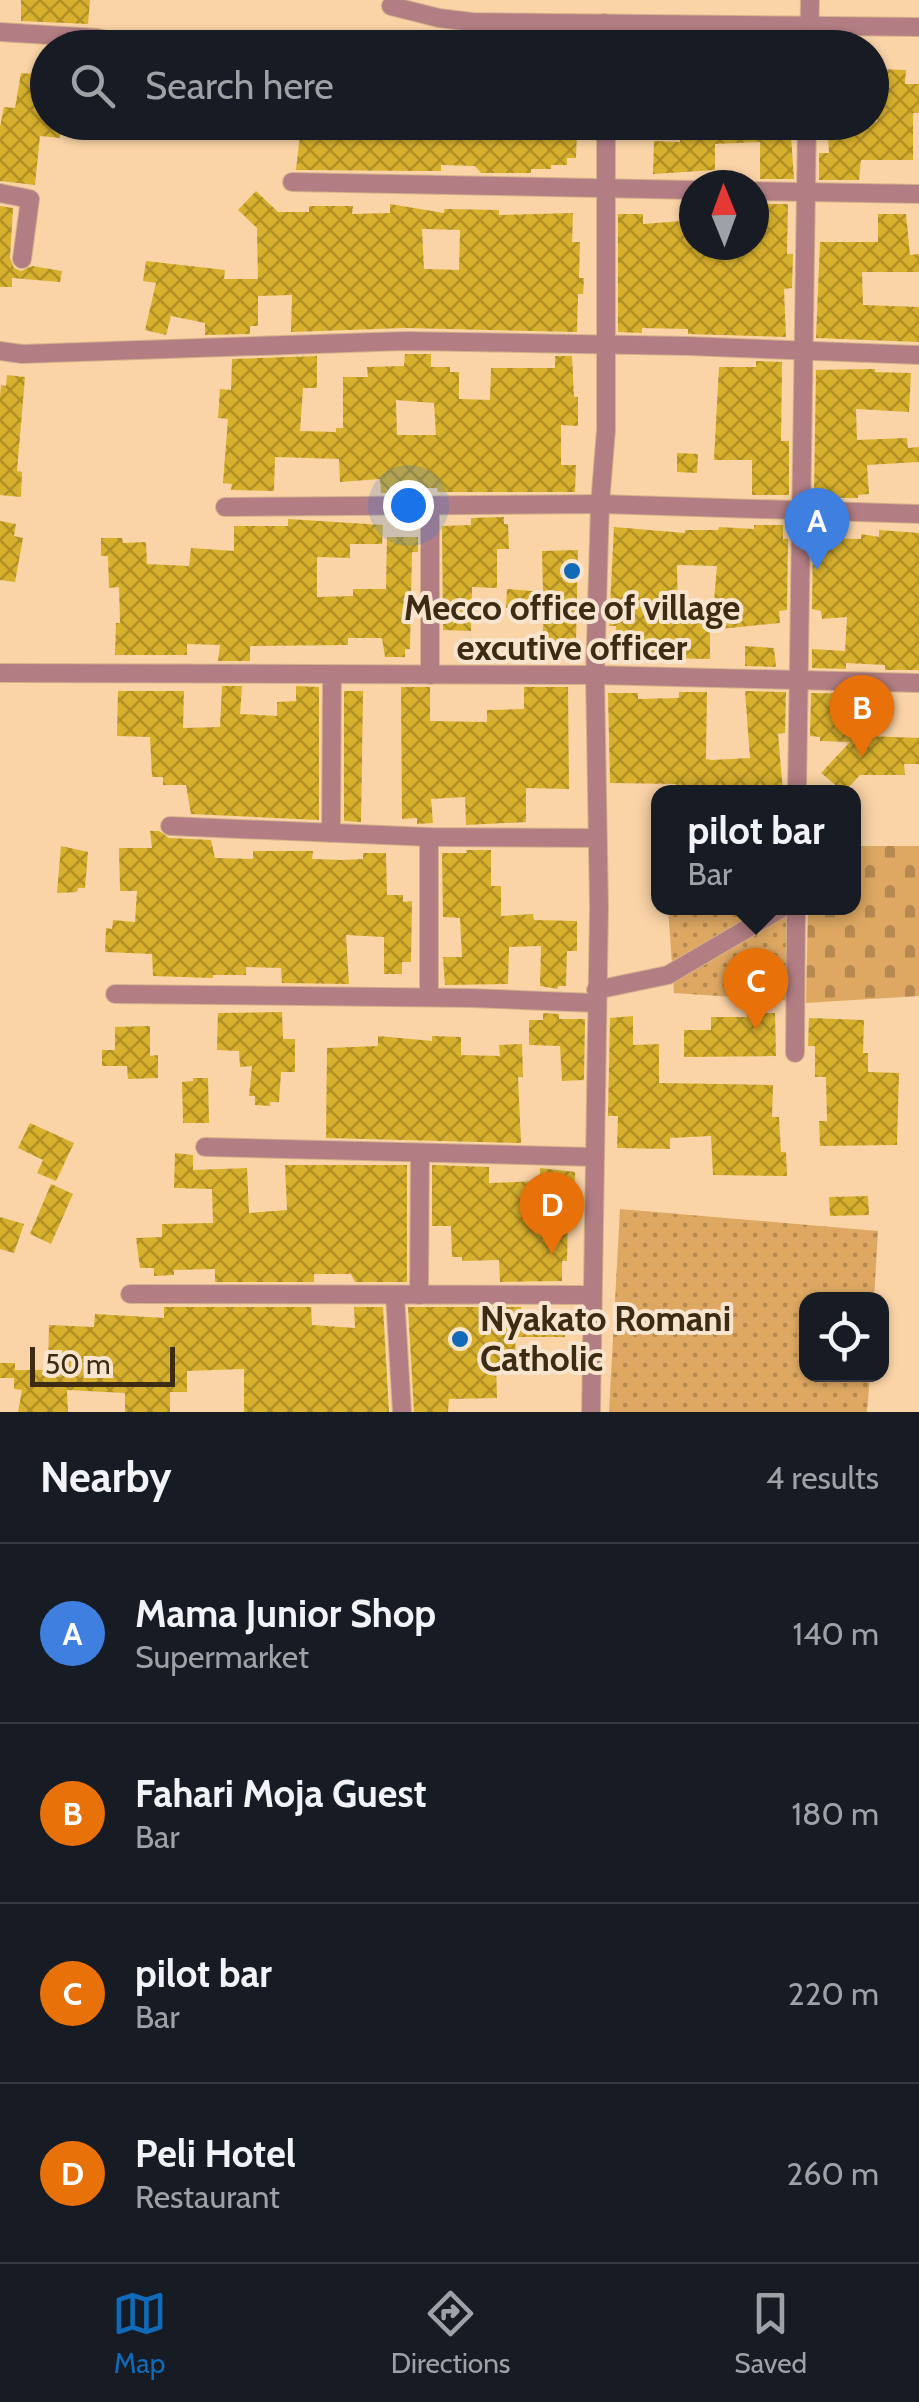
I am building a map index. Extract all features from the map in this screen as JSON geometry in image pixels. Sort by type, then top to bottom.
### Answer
[{"type":"street","points":[[810,0],[810,30]]},
{"type":"street","points":[[391,6],[472,22],[919,27]]},
{"type":"street","points":[[604,23],[604,30]]},
{"type":"street","points":[[0,32],[30,34]]},
{"type":"street","points":[[590,1412],[599,907],[595,674],[600,504],[606,446],[606,140]]},
{"type":"street","points":[[797,785],[807,140]]},
{"type":"street","points":[[292,182],[679,190]]},
{"type":"street","points":[[769,191],[919,194]]},
{"type":"street","points":[[0,194],[30,199],[22,259]]},
{"type":"street","points":[[0,351],[22,354],[405,340],[919,355]]},
{"type":"street","points":[[225,507],[600,504],[919,514]]},
{"type":"street","points":[[430,507],[430,676]]},
{"type":"street","points":[[0,673],[595,674],[919,683]]},
{"type":"street","points":[[331,833],[332,675]]},
{"type":"street","points":[[170,826],[429,837],[596,838]]},
{"type":"street","points":[[429,837],[429,997]]},
{"type":"street","points":[[115,994],[595,996],[668,975],[770,915]]},
{"type":"street","points":[[795,1053],[796,915]]},
{"type":"street","points":[[205,1148],[592,1157]]},
{"type":"street","points":[[419,1295],[420,1153]]},
{"type":"street","points":[[130,1294],[592,1295]]},
{"type":"street","points":[[395,1295],[402,1412]]},
{"type":"green space","points":[[861,846],[919,846],[919,996],[806,1003],[808,915],[861,915]]},
{"type":"green space","points":[[668,915],[797,915],[793,1001],[674,993]]},
{"type":"green space","points":[[620,1209],[878,1231],[874,1292],[799,1292],[799,1382],[869,1382],[867,1412],[609,1412]]},
{"type":"building","points":[[21,0],[90,0],[88,24],[21,21]]},
{"type":"building","points":[[889,69],[906,70],[905,84],[919,84],[919,113],[913,113],[913,160],[861,160],[859,180],[819,180],[819,153],[829,153],[828,140],[889,140]]},
{"type":"building","points":[[21,73],[30,74],[30,140],[40,140],[35,185],[0,181],[0,127],[4,107],[15,108]]},
{"type":"building","points":[[299,140],[577,140],[576,158],[567,158],[567,165],[531,169],[531,173],[481,173],[475,166],[441,165],[441,171],[296,170]]},
{"type":"building","points":[[791,140],[794,179],[769,179],[769,170],[760,170],[760,142],[715,144],[715,170],[653,174],[654,141]]},
{"type":"building","points":[[256,191],[278,212],[309,212],[309,206],[353,206],[352,214],[390,213],[390,204],[444,213],[444,209],[499,210],[499,215],[573,213],[572,242],[580,242],[579,278],[584,278],[583,294],[578,294],[577,332],[405,328],[291,332],[292,295],[258,296],[258,326],[250,326],[250,334],[205,335],[205,323],[171,316],[166,335],[145,330],[156,283],[143,281],[146,261],[225,270],[224,279],[258,279],[257,228],[238,210]],"holes":[[[422,229],[460,230],[459,270],[424,269]]]},
{"type":"building","points":[[769,204],[788,204],[787,254],[793,254],[792,288],[784,289],[786,337],[688,334],[688,329],[618,332],[618,214],[643,214],[643,224],[679,221],[679,260],[769,260]]},
{"type":"building","points":[[0,206],[13,208],[10,258],[14,268],[21,271],[32,266],[62,271],[60,282],[12,278],[12,287],[0,287]]},
{"type":"building","points":[[878,214],[906,214],[910,255],[919,254],[919,272],[862,272],[863,305],[919,307],[919,342],[816,338],[820,242],[878,242]]},
{"type":"building","points":[[405,354],[431,354],[431,367],[450,367],[450,372],[459,372],[459,399],[490,400],[491,368],[555,368],[555,356],[572,356],[578,426],[561,425],[561,465],[576,465],[575,492],[438,492],[437,488],[402,488],[402,493],[381,493],[380,479],[340,482],[339,459],[275,457],[274,491],[231,490],[232,484],[223,483],[228,419],[218,418],[220,389],[231,390],[232,359],[317,356],[317,388],[303,388],[300,431],[336,432],[336,428],[343,428],[343,377],[368,377],[367,367],[404,366]],"holes":[[[396,400],[434,403],[436,435],[397,435]]]},
{"type":"building","points":[[756,361],[782,362],[781,441],[789,441],[789,495],[752,495],[752,460],[714,460],[719,367],[756,367]]},
{"type":"building","points":[[816,370],[911,373],[909,412],[856,409],[857,440],[907,438],[908,448],[919,447],[919,462],[867,465],[869,494],[858,498],[814,498]]},
{"type":"building","points":[[7,375],[25,377],[17,471],[22,472],[21,497],[0,495],[0,397]]},
{"type":"building","points":[[677,453],[698,454],[697,473],[677,472]]},
{"type":"building","points":[[504,517],[509,549],[497,549],[497,588],[472,587],[471,631],[443,630],[442,526],[471,525],[471,518]]},
{"type":"building","points":[[288,519],[383,525],[382,544],[350,544],[350,558],[317,557],[317,597],[353,596],[353,589],[386,589],[387,537],[418,537],[418,552],[412,552],[410,649],[405,649],[405,657],[385,657],[382,638],[348,638],[348,645],[250,646],[250,661],[218,661],[220,645],[187,644],[187,655],[115,655],[116,623],[120,623],[119,587],[109,588],[108,556],[101,556],[101,538],[122,538],[123,543],[146,542],[147,564],[189,566],[191,548],[234,551],[234,526],[288,526]]},
{"type":"building","points":[[0,521],[16,524],[14,536],[23,538],[15,582],[0,580]]},
{"type":"building","points":[[754,525],[783,525],[783,539],[788,539],[787,610],[779,611],[780,623],[710,630],[710,659],[614,657],[616,626],[609,626],[614,527],[685,533],[719,527],[754,529]],"holes":[[[677,565],[717,566],[713,612],[678,612]]]},
{"type":"building","points":[[879,530],[919,533],[919,670],[885,670],[885,665],[846,663],[846,669],[812,668],[812,649],[845,651],[847,617],[822,619],[821,611],[812,609],[813,538],[861,539],[861,534],[879,537]]},
{"type":"building","points":[[578,550],[576,644],[542,646],[544,610],[506,608],[507,589],[543,592],[542,551]]},
{"type":"building","points":[[745,646],[774,648],[776,667],[745,666]]},
{"type":"building","points":[[222,686],[242,686],[240,714],[277,716],[277,702],[296,701],[296,686],[319,687],[319,820],[191,814],[186,785],[163,785],[163,777],[152,777],[150,737],[117,736],[118,691],[184,691],[183,728],[220,727]]},
{"type":"building","points":[[401,687],[430,687],[430,721],[487,722],[487,710],[524,709],[524,687],[568,687],[569,789],[526,788],[526,822],[466,825],[465,797],[431,799],[433,823],[417,824],[417,818],[402,819]]},
{"type":"building","points":[[344,691],[363,691],[361,822],[344,821]]},
{"type":"building","points":[[745,691],[786,692],[785,733],[778,734],[782,785],[610,783],[608,693],[638,693],[638,699],[679,698],[679,692],[707,692],[706,759],[750,758]]},
{"type":"building","points":[[811,693],[867,694],[868,736],[919,738],[919,764],[904,764],[905,775],[860,775],[851,785],[836,785],[821,773],[850,742],[820,741],[820,737],[810,736]]},
{"type":"building","points":[[150,831],[159,831],[169,838],[211,840],[215,858],[253,859],[253,851],[313,851],[312,859],[343,860],[363,859],[363,853],[386,853],[387,895],[403,895],[403,902],[412,901],[411,962],[402,962],[402,974],[384,974],[384,937],[346,935],[349,984],[282,983],[281,968],[246,967],[246,975],[213,978],[153,976],[152,954],[105,952],[106,928],[112,929],[113,920],[135,922],[137,891],[120,891],[119,848],[152,848]]},
{"type":"building","points":[[61,846],[88,852],[85,888],[78,888],[77,892],[57,893]]},
{"type":"building","points":[[466,850],[491,850],[491,886],[501,886],[501,916],[533,914],[534,920],[577,921],[577,951],[567,951],[566,986],[540,986],[541,946],[509,947],[508,984],[445,985],[443,957],[462,957],[460,918],[443,917],[442,853],[467,853]]},
{"type":"building","points":[[282,1012],[283,1039],[295,1039],[295,1072],[281,1072],[279,1102],[255,1105],[255,1096],[249,1096],[252,1066],[240,1067],[239,1051],[217,1050],[218,1013]]},
{"type":"building","points":[[543,1013],[559,1014],[559,1019],[585,1019],[584,1080],[562,1081],[560,1046],[529,1045],[529,1020],[543,1020]]},
{"type":"building","points":[[747,1013],[775,1013],[776,1056],[684,1057],[684,1030],[711,1030],[711,1017],[747,1017]]},
{"type":"building","points":[[633,1016],[633,1045],[659,1044],[659,1083],[773,1085],[772,1117],[779,1117],[787,1176],[713,1175],[711,1136],[670,1138],[670,1149],[617,1148],[618,1116],[608,1116],[610,1018]]},
{"type":"building","points":[[809,1018],[864,1020],[863,1053],[868,1053],[868,1072],[899,1073],[897,1145],[820,1146],[819,1121],[827,1121],[826,1077],[815,1077],[815,1046],[808,1046]]},
{"type":"building","points":[[150,1026],[150,1056],[158,1055],[158,1078],[128,1079],[127,1066],[102,1066],[102,1050],[115,1050],[115,1027]]},
{"type":"building","points":[[378,1036],[432,1041],[432,1036],[461,1037],[461,1055],[500,1056],[499,1045],[522,1044],[523,1077],[518,1077],[521,1143],[326,1138],[327,1048],[378,1046]]},
{"type":"building","points":[[208,1078],[209,1123],[183,1123],[182,1082]]},
{"type":"building","points":[[30,1123],[74,1143],[56,1181],[37,1173],[43,1160],[18,1148]]},
{"type":"building","points":[[175,1153],[193,1155],[193,1170],[247,1168],[249,1213],[287,1210],[285,1165],[407,1165],[407,1282],[355,1282],[351,1274],[314,1274],[314,1282],[215,1282],[215,1269],[174,1270],[174,1275],[154,1276],[154,1268],[140,1268],[136,1238],[162,1237],[162,1224],[213,1223],[212,1189],[174,1188]]},
{"type":"building","points":[[432,1165],[489,1167],[489,1183],[540,1181],[540,1168],[575,1172],[574,1219],[568,1219],[567,1261],[562,1261],[562,1281],[500,1282],[499,1260],[462,1261],[462,1257],[452,1257],[451,1226],[432,1226]]},
{"type":"building","points":[[51,1184],[73,1194],[51,1244],[30,1234]]},
{"type":"building","points":[[868,1196],[869,1215],[830,1216],[829,1197]]},
{"type":"building","points":[[0,1217],[24,1224],[14,1253],[0,1249]]},
{"type":"building","points":[[164,1307],[311,1307],[312,1325],[355,1328],[354,1307],[383,1307],[389,1412],[244,1412],[244,1369],[187,1371],[187,1392],[170,1392],[170,1412],[125,1412],[125,1393],[67,1390],[68,1412],[18,1412],[22,1390],[14,1389],[14,1378],[0,1378],[0,1363],[15,1363],[15,1370],[48,1370],[49,1325],[94,1327],[95,1314],[164,1318]]},
{"type":"building","points":[[408,1307],[521,1307],[521,1314],[564,1314],[565,1337],[515,1337],[516,1362],[496,1363],[497,1398],[449,1399],[448,1412],[414,1412]]},
{"type":"place","name":"Mama Junior Shop","points":[[817,570]]},
{"type":"place","name":"Mecco office of village excutive officer","points":[[572,571]]},
{"type":"place","name":"Fahari Moja Guest","points":[[862,757]]},
{"type":"place","name":"pilot bar","points":[[756,1030]]},
{"type":"place","name":"Peli Hotel","points":[[552,1254]]},
{"type":"place","name":"Nyakato Romani Catholic","points":[[460,1339]]}]
